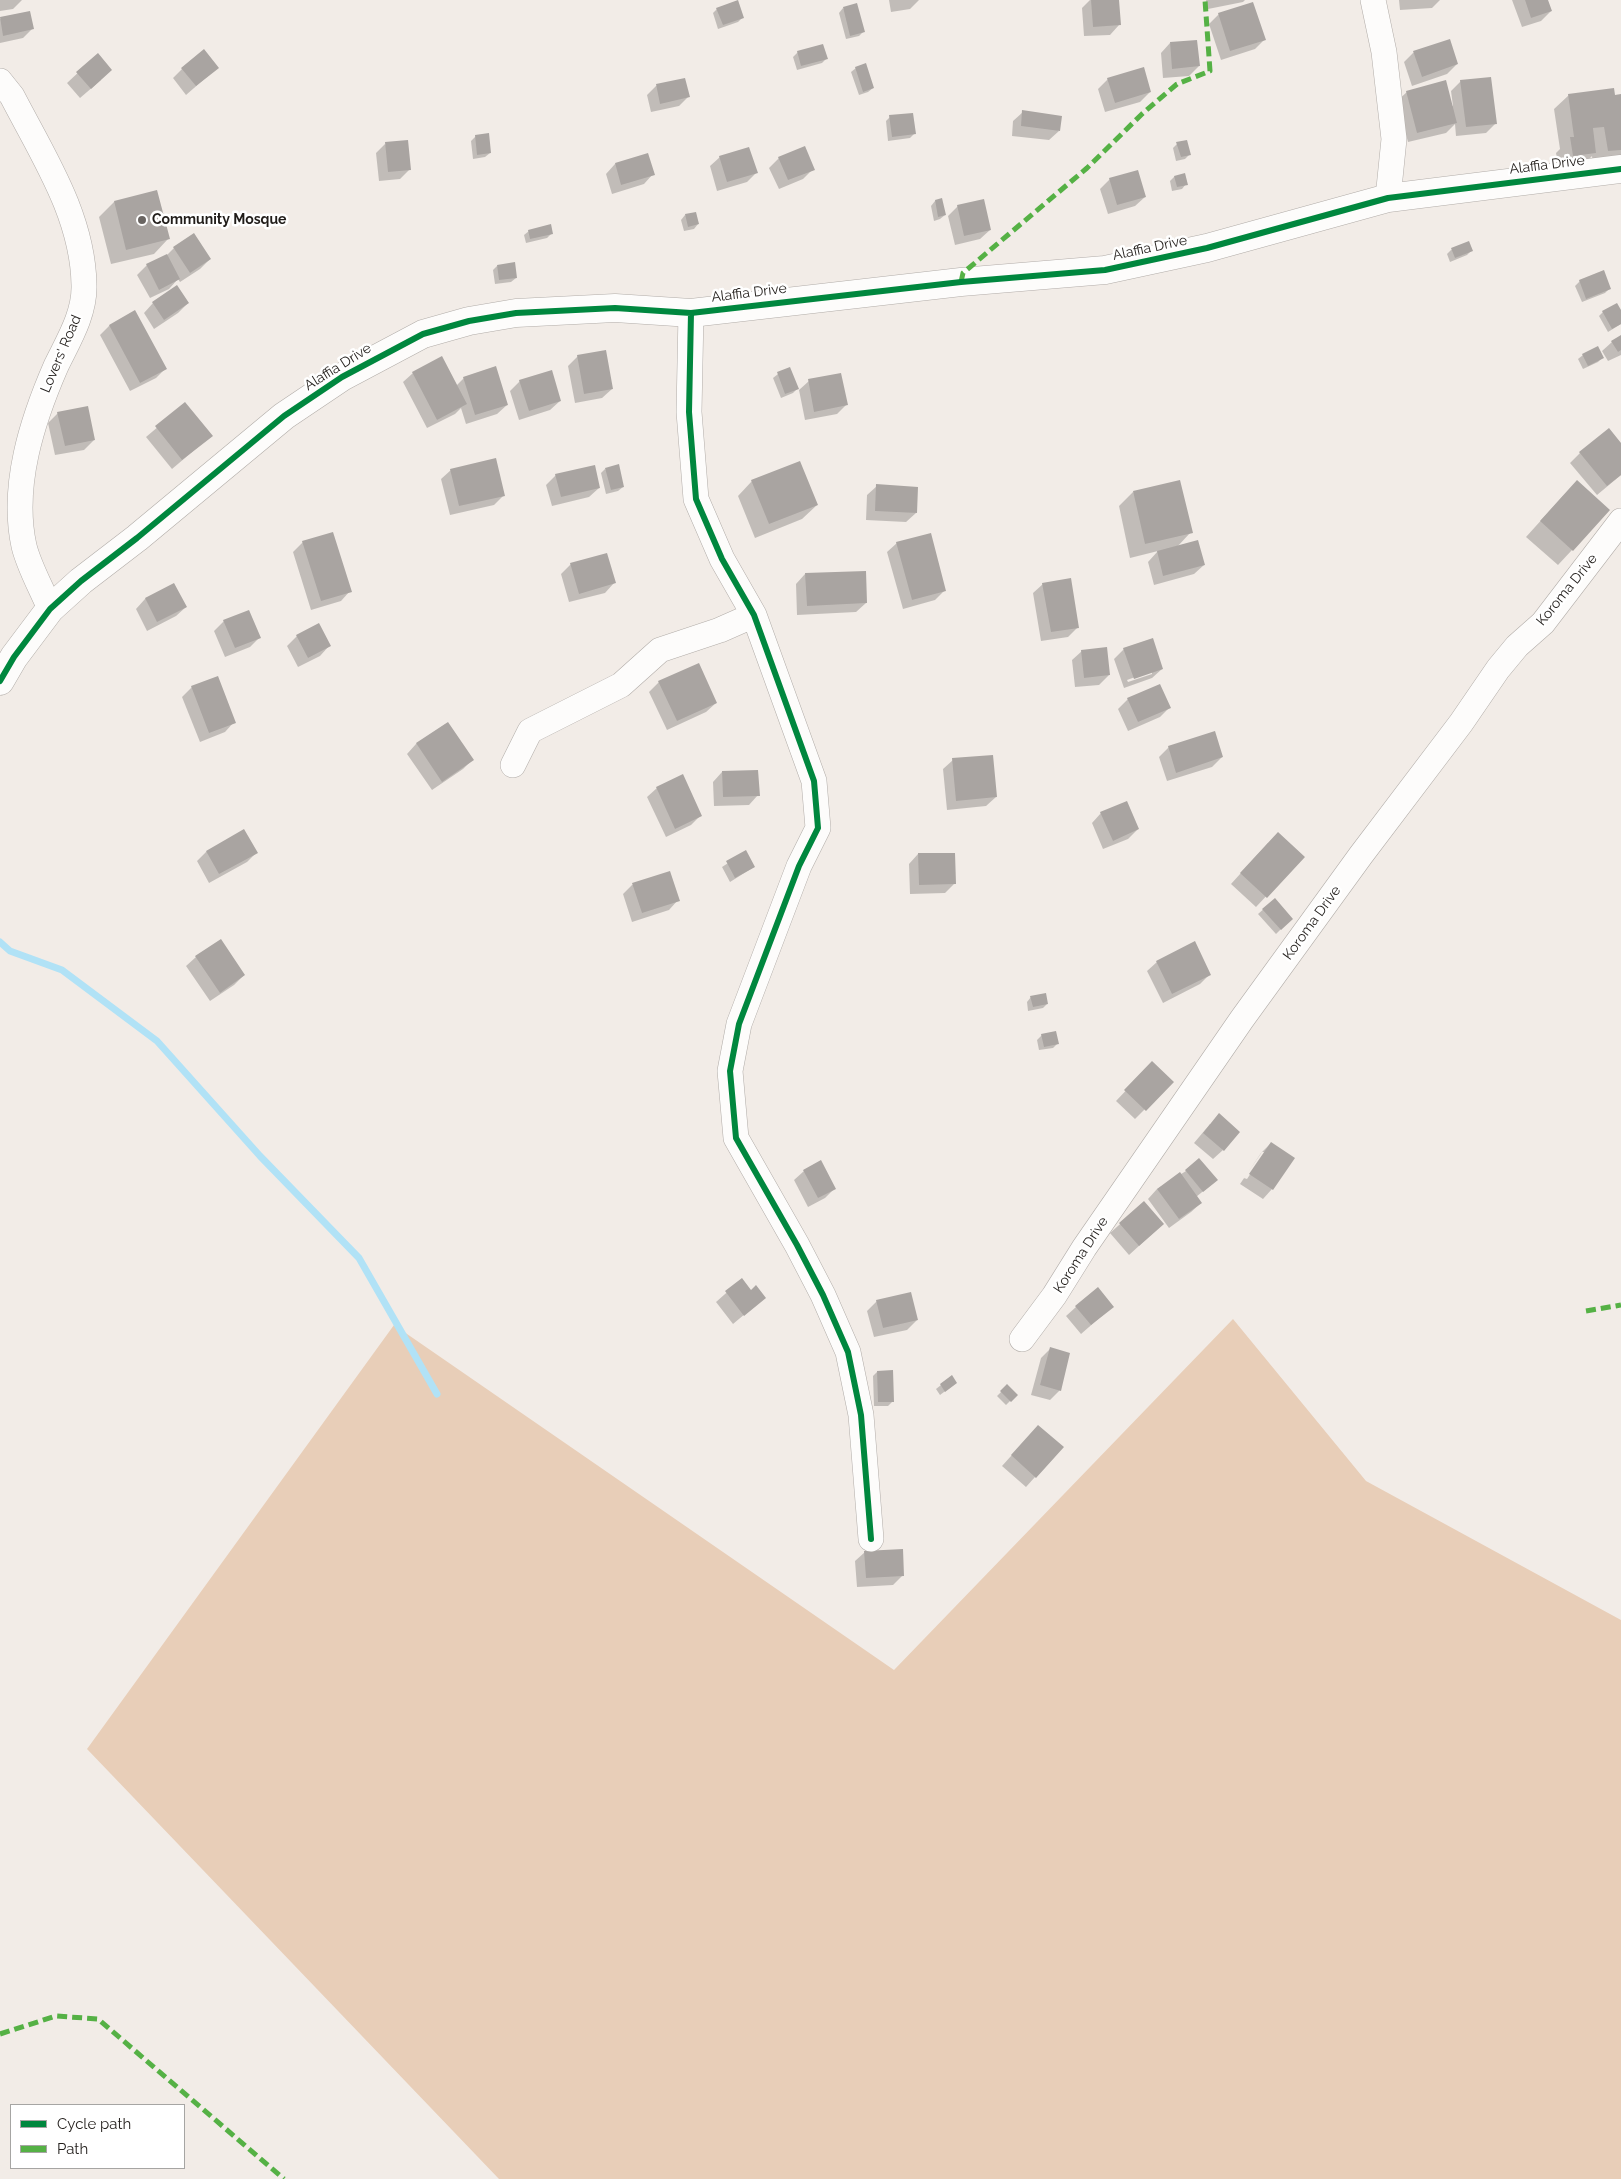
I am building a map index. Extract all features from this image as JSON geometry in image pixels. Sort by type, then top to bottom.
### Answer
[{"type":"street","points":[[1373,0],[1384,52],[1394,139],[1388,198]]},
{"type":"street","name":"Lovers' Road","points":[[0,81],[12,96],[71,211],[80,239],[83,264],[84,286],[82,305],[77,322],[40,403],[25,463],[19,508],[25,547],[50,609]]},
{"type":"street","name":"Alaffia Drive","points":[[0,681],[14,657],[50,609],[81,581],[152,526],[284,416],[342,377],[423,334],[468,321],[516,313],[615,308],[691,313],[961,282],[1105,270],[1207,248],[1388,198],[1621,169]]},
{"type":"street","points":[[691,313],[689,412],[696,499],[722,558],[754,616],[814,781],[818,828],[799,866],[738,1024],[730,1071],[736,1138],[823,1295],[848,1352],[861,1415],[872,1539]]},
{"type":"street","name":"Koroma Drive","points":[[1022,1339],[1054,1296],[1084,1248],[1242,1019],[1361,855],[1461,723],[1498,669],[1517,646],[1556,607],[1621,521]]},
{"type":"street","points":[[513,765],[530,731],[621,685],[660,650],[720,630],[754,616]]},
{"type":"shaded area","points":[[1233,1319],[1366,1481],[1621,1620],[1621,2179],[499,2179],[87,1749],[394,1325],[894,1670]]},
{"type":"building","points":[[738,0],[744,18],[723,25],[716,8]]},
{"type":"building","points":[[1091,0],[1119,0],[1121,25],[1093,27]]},
{"type":"building","points":[[1525,0],[1548,0],[1552,11],[1531,18]]},
{"type":"building","points":[[1253,2],[1266,40],[1230,51],[1218,13]]},
{"type":"building","points":[[857,3],[865,32],[850,36],[843,7]]},
{"type":"building","points":[[30,11],[34,29],[3,36],[0,17]]},
{"type":"building","points":[[1450,39],[1458,64],[1422,77],[1413,51]]},
{"type":"building","points":[[1197,40],[1200,66],[1172,69],[1170,42]]},
{"type":"building","points":[[823,44],[828,59],[801,66],[797,51]]},
{"type":"building","points":[[204,49],[219,68],[196,86],[181,68]]},
{"type":"building","points":[[98,53],[112,70],[91,89],[76,72]]},
{"type":"building","points":[[866,63],[874,88],[863,92],[855,67]]},
{"type":"building","points":[[1144,67],[1151,92],[1115,103],[1107,78]]},
{"type":"building","points":[[1491,77],[1497,124],[1466,127],[1460,80]]},
{"type":"building","points":[[685,78],[690,97],[660,104],[656,84]]},
{"type":"building","points":[[1446,80],[1457,123],[1417,133],[1406,91]]},
{"type":"building","points":[[1614,88],[1615,95],[1621,94],[1621,150],[1608,151],[1604,127],[1593,128],[1596,153],[1573,156],[1570,137],[1574,137],[1568,94]]},
{"type":"building","points":[[1022,110],[1062,116],[1060,131],[1021,126]]},
{"type":"building","points":[[913,113],[916,134],[892,137],[889,115]]},
{"type":"building","points":[[489,133],[491,153],[477,155],[475,135]]},
{"type":"building","points":[[408,140],[411,170],[388,172],[385,142]]},
{"type":"building","points":[[1187,140],[1191,155],[1181,157],[1176,142]]},
{"type":"building","points":[[805,146],[815,170],[788,180],[778,157]]},
{"type":"building","points":[[749,147],[758,173],[727,182],[719,156]]},
{"type":"building","points":[[648,153],[655,175],[621,185],[615,163]]},
{"type":"building","points":[[1138,170],[1146,197],[1117,205],[1109,178]]},
{"type":"building","points":[[1185,173],[1188,185],[1177,187],[1174,176]]},
{"type":"building","name":"Community Mosque","points":[[157,190],[170,239],[126,250],[114,201]]},
{"type":"building","points":[[942,198],[946,215],[938,217],[935,200]]},
{"type":"building","points":[[984,199],[991,230],[964,236],[957,205]]},
{"type":"building","points":[[696,212],[699,224],[688,227],[685,214]]},
{"type":"building","points":[[551,224],[553,234],[530,239],[528,230]]},
{"type":"building","points":[[194,233],[211,259],[190,273],[173,247]]},
{"type":"building","points":[[1469,241],[1473,251],[1455,258],[1451,248]]},
{"type":"building","points":[[167,254],[180,279],[159,290],[146,264]]},
{"type":"building","points":[[515,262],[517,278],[499,280],[497,265]]},
{"type":"building","points":[[1604,270],[1611,289],[1586,299],[1579,280]]},
{"type":"building","points":[[177,285],[189,303],[164,320],[152,302]]},
{"type":"building","points":[[1617,303],[1621,310],[1621,324],[1612,329],[1602,311]]},
{"type":"building","points":[[135,310],[167,369],[140,383],[109,325]]},
{"type":"building","points":[[1621,335],[1621,350],[1618,352],[1611,341]]},
{"type":"building","points":[[1598,346],[1604,358],[1588,366],[1582,354]]},
{"type":"building","points":[[606,350],[613,389],[584,394],[577,355]]},
{"type":"building","points":[[442,356],[467,404],[437,420],[412,372]]},
{"type":"building","points":[[496,366],[508,405],[475,415],[463,377]]},
{"type":"building","points":[[790,367],[799,389],[785,394],[777,372]]},
{"type":"building","points":[[552,370],[561,401],[529,411],[519,380]]},
{"type":"building","points":[[841,373],[848,405],[814,412],[808,379]]},
{"type":"building","points":[[185,402],[213,436],[182,460],[155,426]]},
{"type":"building","points":[[88,406],[95,440],[65,446],[57,412]]},
{"type":"building","points":[[1609,428],[1621,443],[1621,475],[1607,486],[1579,452]]},
{"type":"building","points":[[496,458],[505,496],[459,506],[450,469]]},
{"type":"building","points":[[800,461],[818,505],[769,524],[751,480]]},
{"type":"building","points":[[619,464],[624,487],[611,490],[605,468]]},
{"type":"building","points":[[595,465],[600,488],[561,497],[555,474]]},
{"type":"building","points":[[1180,480],[1193,533],[1145,544],[1133,491]]},
{"type":"building","points":[[1577,480],[1610,510],[1573,551],[1540,521]]},
{"type":"building","points":[[876,484],[918,487],[917,513],[875,511]]},
{"type":"building","points":[[333,532],[352,592],[321,601],[302,541]]},
{"type":"building","points":[[931,533],[946,591],[912,600],[896,542]]},
{"type":"building","points":[[1198,540],[1205,565],[1163,576],[1157,551]]},
{"type":"building","points":[[607,553],[616,583],[579,594],[570,563]]},
{"type":"building","points":[[866,571],[867,603],[807,606],[805,573]]},
{"type":"building","points":[[1071,578],[1079,628],[1051,632],[1042,583]]},
{"type":"building","points":[[174,583],[187,607],[157,622],[145,598]]},
{"type":"building","points":[[249,610],[261,638],[235,648],[223,620]]},
{"type":"building","points":[[319,623],[331,646],[308,658],[296,635]]},
{"type":"building","points":[[1153,638],[1163,669],[1134,679],[1123,648]]},
{"type":"building","points":[[1107,647],[1110,675],[1084,678],[1081,650]]},
{"type":"building","points":[[699,663],[717,703],[677,721],[658,681]]},
{"type":"building","points":[[218,676],[236,723],[209,733],[191,686]]},
{"type":"building","points":[[1160,684],[1171,708],[1138,722],[1127,698]]},
{"type":"building","points":[[448,722],[474,760],[442,782],[416,743]]},
{"type":"building","points":[[1215,731],[1223,757],[1176,773],[1168,746]]},
{"type":"building","points":[[993,755],[997,797],[956,801],[952,758]]},
{"type":"building","points":[[758,770],[760,796],[723,797],[722,771]]},
{"type":"building","points":[[683,774],[702,816],[675,829],[656,787]]},
{"type":"building","points":[[1127,801],[1139,829],[1113,841],[1100,812]]},
{"type":"building","points":[[244,829],[258,853],[219,874],[206,851]]},
{"type":"building","points":[[1278,832],[1305,857],[1267,898],[1240,873]]},
{"type":"building","points":[[746,850],[755,867],[735,878],[726,861]]},
{"type":"building","points":[[918,853],[955,853],[956,884],[919,885]]},
{"type":"building","points":[[670,871],[680,901],[642,913],[632,883]]},
{"type":"building","points":[[1275,898],[1293,919],[1281,930],[1262,909]]},
{"type":"building","points":[[221,939],[245,975],[220,993],[195,956]]},
{"type":"building","points":[[1195,941],[1211,975],[1172,994],[1156,961]]},
{"type":"building","points":[[1046,993],[1048,1004],[1033,1007],[1030,996]]},
{"type":"building","points":[[1056,1031],[1059,1044],[1044,1047],[1041,1034]]},
{"type":"building","points":[[1152,1061],[1174,1082],[1146,1111],[1124,1090]]},
{"type":"building","points":[[1219,1113],[1240,1132],[1224,1151],[1203,1133]]},
{"type":"building","points":[[1271,1142],[1295,1158],[1273,1190],[1249,1174]]},
{"type":"building","points":[[1199,1158],[1218,1180],[1203,1192],[1185,1170]]},
{"type":"building","points":[[821,1160],[836,1189],[818,1198],[803,1170]]},
{"type":"building","points":[[1180,1172],[1202,1203],[1179,1219],[1157,1189]]},
{"type":"building","points":[[1144,1201],[1164,1224],[1139,1246],[1119,1223]]},
{"type":"building","points":[[742,1278],[751,1290],[756,1285],[766,1298],[744,1316],[725,1291]]},
{"type":"building","points":[[1098,1287],[1114,1307],[1091,1325],[1075,1306]]},
{"type":"building","points":[[911,1292],[918,1320],[883,1328],[876,1300]]},
{"type":"building","points":[[1050,1347],[1070,1353],[1061,1391],[1040,1385]]},
{"type":"building","points":[[893,1370],[894,1402],[878,1402],[877,1371]]},
{"type":"building","points":[[952,1375],[957,1383],[945,1392],[940,1384]]},
{"type":"building","points":[[1007,1384],[1018,1395],[1011,1402],[1000,1391]]},
{"type":"building","points":[[1038,1425],[1064,1447],[1036,1478],[1011,1455]]},
{"type":"building","points":[[903,1549],[904,1576],[866,1578],[864,1551]]},
{"type":"waterway","points":[[0,942],[10,951],[62,970],[157,1041],[260,1156],[359,1258],[437,1394]]},
{"type":"marked path","points":[[961,282],[963,273],[1087,168],[1142,114],[1177,84],[1210,71],[1205,0]]},
{"type":"marked path","points":[[1586,1311],[1621,1305]]},
{"type":"marked path","points":[[0,2034],[56,2016],[98,2019],[284,2179]]},
{"type":"cycle path","points":[[0,681],[14,657],[50,609],[81,581],[137,538],[284,416],[342,377],[423,334],[469,321],[516,313],[615,308],[691,313],[961,282],[1105,270],[1207,248],[1388,198],[1621,169]]},
{"type":"cycle path","points":[[691,313],[689,412],[696,499],[722,559],[754,615],[814,781],[818,828],[799,866],[739,1024],[730,1071],[736,1138],[797,1245],[823,1295],[848,1352],[861,1415],[871,1539]]},
{"type":"place","name":"Community Mosque","points":[[142,220]]}]
